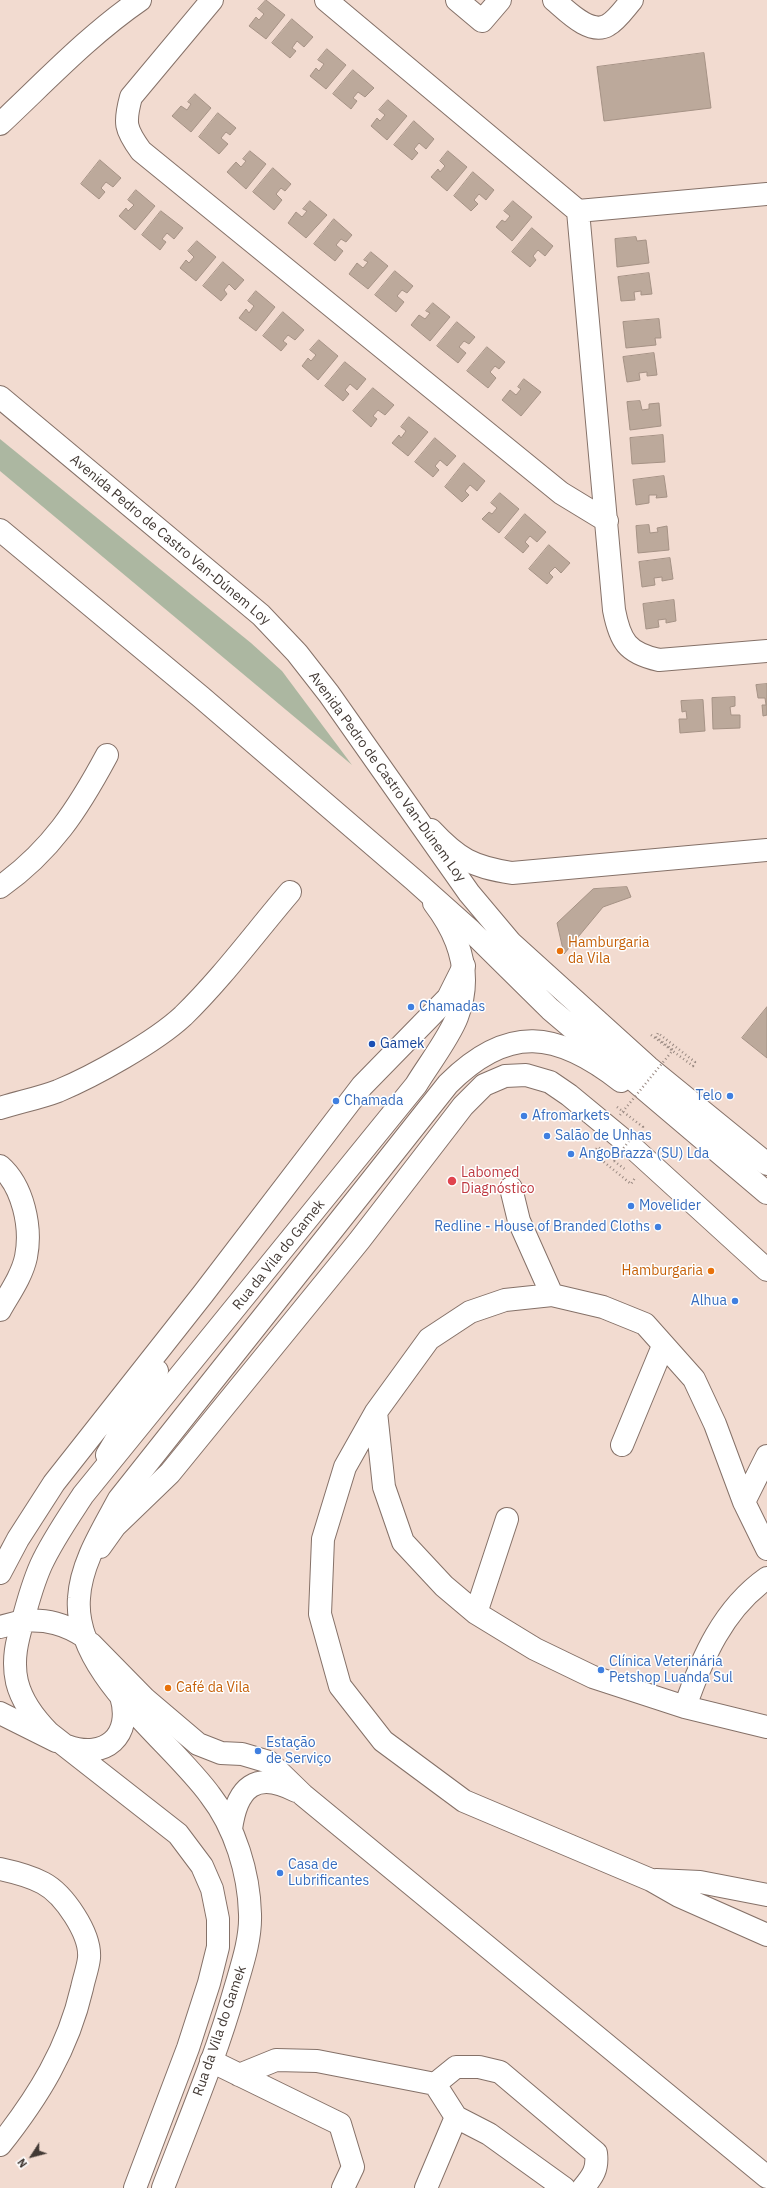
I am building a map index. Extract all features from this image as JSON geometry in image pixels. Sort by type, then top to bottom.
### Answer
[{"type":"main road","points":[[0,124],[92,39],[123,12],[140,0]]},
{"type":"main road","points":[[212,0],[132,97],[126,116],[129,134],[141,151],[555,488],[607,521]]},
{"type":"main road","points":[[326,0],[578,211],[614,610],[618,631],[627,647],[642,657],[659,660],[767,650]]},
{"type":"main road","points":[[457,0],[482,21],[500,0]]},
{"type":"main road","points":[[554,0],[584,24],[595,28],[607,26],[632,0]]},
{"type":"main road","points":[[578,211],[767,194]]},
{"type":"main road","name":"Avenida Pedro de Castro Van-Dúnem Loy","points":[[0,396],[261,615],[297,653],[329,694],[473,898],[510,943],[648,1066],[767,1164]]},
{"type":"main road","points":[[0,530],[201,697],[414,880],[471,931],[550,1009],[638,1088],[767,1193]]},
{"type":"main road","points":[[0,888],[24,871],[48,846],[82,801],[107,755]]},
{"type":"main road","points":[[401,797],[437,836],[467,862],[480,867],[512,873],[767,850]]},
{"type":"main road","name":"Rua da Vila do Gamek","points":[[136,2188],[188,2048],[209,1983],[218,1947],[218,1919],[212,1889],[202,1866],[178,1834],[49,1733],[35,1718],[24,1700],[17,1684],[14,1666],[16,1647],[33,1584],[41,1564],[83,1495],[416,1085],[457,1018],[462,998],[464,966],[461,950],[454,932],[443,914],[414,880]]},
{"type":"main road","points":[[0,1108],[58,1091],[106,1066],[152,1039],[182,1017],[208,989],[290,892]]},
{"type":"main road","points":[[0,1573],[18,1539],[59,1476],[203,1294],[362,1086],[448,998],[464,966]]},
{"type":"main road","name":"Rua da Vila do Gamek","points":[[162,2188],[230,2009],[245,1956],[250,1914],[245,1878],[231,1828],[212,1796],[187,1765],[160,1741],[121,1696],[101,1668],[85,1637],[80,1620],[79,1598],[82,1577],[119,1499],[448,1084],[467,1065],[495,1048],[509,1043],[552,1042],[573,1050],[638,1088]]},
{"type":"main road","name":"Rua da Vila do Gamek","points":[[90,1559],[115,1526],[170,1473],[359,1241],[463,1106],[484,1085],[506,1076],[526,1075],[550,1082],[630,1139],[767,1270]]},
{"type":"main road","points":[[0,1166],[7,1172],[20,1196],[27,1230],[26,1258],[15,1284],[0,1310]]},
{"type":"main road","points":[[511,1188],[519,1220],[552,1295]]},
{"type":"main road","points":[[83,1495],[203,1294]]},
{"type":"main road","points":[[767,1549],[744,1502],[715,1424],[694,1379],[645,1324],[603,1307],[552,1295],[505,1300],[470,1312],[429,1339],[376,1412],[345,1467],[323,1539],[320,1614],[340,1686],[383,1741],[464,1802],[651,1880],[679,1896],[767,1935]]},
{"type":"main road","points":[[59,1476],[228,1317]]},
{"type":"main road","points":[[622,1445],[663,1346]]},
{"type":"main road","points":[[376,1412],[384,1487],[403,1542],[444,1586],[476,1613],[535,1649],[593,1677],[684,1707],[767,1727]]},
{"type":"main road","points":[[744,1502],[767,1456]]},
{"type":"main road","points":[[476,1613],[507,1519]]},
{"type":"main road","points":[[684,1707],[700,1665],[717,1632],[740,1604],[767,1578]]},
{"type":"main road","points":[[0,1627],[23,1621],[38,1620],[54,1622],[68,1627],[85,1637],[145,1699],[198,1744],[221,1753],[242,1754],[269,1762],[303,1795],[767,2177]]},
{"type":"main road","name":"Rua da Vila do Gamek","points":[[66,1746],[78,1750],[90,1751],[103,1748],[114,1742],[121,1731],[124,1720],[124,1708],[121,1696]]},
{"type":"main road","points":[[0,1713],[66,1746]]},
{"type":"main road","points":[[231,1828],[233,1812],[239,1797],[248,1786],[263,1783],[280,1783],[303,1795]]},
{"type":"main road","points":[[0,1869],[44,1884],[63,1901],[80,1924],[85,1935],[89,1958],[76,2011],[50,2073],[26,2112],[0,2145]]},
{"type":"main road","points":[[651,1880],[700,1882],[767,1895]]},
{"type":"main road","points":[[239,2075],[276,2060],[317,2060],[435,2084],[456,2117],[489,2134],[564,2188]]},
{"type":"main road","points":[[211,2061],[340,2124],[353,2167],[343,2188]]},
{"type":"main road","points":[[435,2084],[456,2067],[479,2068],[500,2072],[596,2153],[597,2164],[594,2174],[583,2188]]},
{"type":"main road","points":[[426,2188],[456,2117]]},
{"type":"path","points":[[620,1115],[673,1050],[656,1037],[658,1033],[695,1062],[693,1066],[651,1035]]},
{"type":"path","points":[[630,1139],[614,1160],[635,1178],[631,1184],[593,1153],[598,1147],[638,1179]]},
{"type":"green space","points":[[0,439],[251,643],[282,671],[352,765],[0,471]]},
{"type":"building","points":[[266,0],[285,15],[266,39],[249,26],[256,17],[259,20],[264,14],[258,9]]},
{"type":"building","points":[[292,19],[313,37],[304,47],[297,41],[292,48],[296,51],[290,58],[272,43]]},
{"type":"building","points":[[327,49],[346,65],[326,89],[310,76],[316,68],[319,71],[324,64],[318,60]]},
{"type":"building","points":[[704,53],[711,108],[604,121],[597,67]]},
{"type":"building","points":[[353,70],[374,88],[365,97],[358,92],[353,98],[357,101],[351,109],[333,94]]},
{"type":"building","points":[[195,94],[211,108],[191,132],[172,116],[181,106],[187,110],[191,104],[188,102]]},
{"type":"building","points":[[388,100],[407,116],[387,140],[371,126],[377,118],[380,121],[385,115],[379,110]]},
{"type":"building","points":[[218,113],[236,128],[230,135],[226,132],[221,138],[228,144],[219,154],[199,137]]},
{"type":"building","points":[[414,121],[434,139],[426,149],[419,143],[414,149],[418,153],[412,160],[394,145]]},
{"type":"building","points":[[250,151],[266,164],[246,189],[227,172],[236,162],[241,167],[246,161],[243,159]]},
{"type":"building","points":[[448,151],[467,167],[447,191],[431,177],[438,169],[440,172],[445,166],[440,161]]},
{"type":"building","points":[[100,160],[121,178],[113,187],[106,182],[101,188],[105,192],[99,199],[81,184]]},
{"type":"building","points":[[273,168],[291,184],[285,191],[281,188],[276,194],[282,200],[274,210],[253,192]]},
{"type":"building","points":[[473,172],[494,190],[486,200],[479,194],[474,200],[478,204],[471,211],[454,196]]},
{"type":"building","points":[[136,190],[155,206],[135,230],[119,216],[126,208],[128,211],[134,205],[128,200]]},
{"type":"building","points":[[310,201],[327,215],[306,238],[288,223],[296,212],[302,217],[307,211],[303,209]]},
{"type":"building","points":[[513,201],[532,217],[512,241],[496,227],[502,220],[505,222],[510,216],[504,211]]},
{"type":"building","points":[[161,211],[183,228],[174,239],[167,233],[162,239],[166,242],[160,250],[142,235]]},
{"type":"building","points":[[334,219],[352,235],[346,242],[341,239],[336,245],[343,251],[335,261],[314,244]]},
{"type":"building","points":[[532,228],[553,246],[545,256],[538,250],[533,256],[536,260],[530,267],[512,252]]},
{"type":"building","points":[[636,237],[637,241],[646,240],[649,263],[617,267],[615,239]]},
{"type":"building","points":[[197,241],[216,257],[196,281],[180,268],[186,260],[189,263],[194,257],[188,251]]},
{"type":"building","points":[[371,252],[388,266],[368,289],[349,274],[357,263],[363,268],[368,262],[364,260]]},
{"type":"building","points":[[223,262],[244,280],[235,290],[229,284],[224,290],[227,294],[221,301],[203,286]]},
{"type":"building","points":[[395,271],[413,286],[407,293],[402,290],[397,296],[404,302],[396,312],[375,295]]},
{"type":"building","points":[[649,273],[652,294],[641,295],[641,291],[634,292],[635,300],[621,301],[618,277]]},
{"type":"building","points":[[256,291],[275,307],[256,331],[239,318],[246,309],[249,313],[254,306],[248,301]]},
{"type":"building","points":[[433,303],[450,317],[430,341],[411,325],[419,315],[425,319],[430,313],[426,311]]},
{"type":"building","points":[[283,312],[304,330],[295,340],[288,335],[283,341],[287,344],[281,351],[263,336]]},
{"type":"building","points":[[659,319],[661,338],[655,338],[656,345],[626,348],[623,322]]},
{"type":"building","points":[[457,322],[475,337],[469,344],[464,341],[459,347],[466,353],[458,363],[437,346]]},
{"type":"building","points":[[319,340],[338,356],[318,380],[302,366],[308,358],[311,361],[316,355],[310,350]]},
{"type":"building","points":[[487,347],[505,362],[499,369],[495,366],[490,372],[496,378],[488,388],[467,371]]},
{"type":"building","points":[[654,353],[657,375],[647,376],[647,372],[639,373],[640,380],[627,382],[623,357]]},
{"type":"building","points":[[345,362],[366,379],[357,390],[350,384],[345,390],[349,394],[343,401],[325,386]]},
{"type":"building","points":[[524,379],[541,392],[521,416],[502,400],[510,390],[516,395],[521,389],[518,387]]},
{"type":"building","points":[[373,388],[394,405],[385,415],[378,410],[373,416],[377,419],[371,427],[353,411]]},
{"type":"building","points":[[640,401],[642,410],[649,409],[649,404],[659,403],[661,426],[630,430],[627,402]]},
{"type":"building","points":[[409,417],[428,432],[408,456],[392,443],[399,435],[401,438],[406,431],[401,427]]},
{"type":"building","points":[[663,435],[665,462],[632,464],[630,438]]},
{"type":"building","points":[[435,438],[456,456],[447,466],[440,460],[435,466],[439,470],[433,477],[415,462]]},
{"type":"building","points":[[464,463],[485,481],[477,491],[470,485],[465,491],[469,495],[462,502],[445,487]]},
{"type":"building","points":[[664,476],[667,497],[656,498],[657,495],[649,495],[649,503],[636,505],[633,480]]},
{"type":"building","points":[[500,493],[519,509],[499,533],[482,519],[489,512],[492,514],[497,508],[491,503]]},
{"type":"building","points":[[525,514],[546,532],[537,542],[530,536],[525,542],[529,546],[523,553],[505,538]]},
{"type":"building","points":[[649,525],[650,533],[658,532],[657,528],[667,526],[669,550],[638,553],[636,526]]},
{"type":"building","points":[[549,545],[570,563],[561,573],[555,567],[549,573],[553,577],[547,584],[529,569]]},
{"type":"building","points":[[670,558],[673,579],[662,581],[662,577],[654,578],[655,585],[642,587],[639,562]]},
{"type":"building","points":[[674,600],[676,621],[666,623],[666,619],[658,620],[659,627],[646,629],[643,604]]},
{"type":"building","points":[[767,684],[767,715],[763,716],[762,705],[766,705],[765,698],[758,698],[756,685]]},
{"type":"building","points":[[735,697],[735,706],[730,707],[731,715],[740,715],[740,728],[713,729],[712,698]]},
{"type":"building","points":[[703,700],[705,731],[680,733],[679,719],[687,719],[686,711],[682,712],[681,701]]},
{"type":"building","points":[[627,887],[631,897],[603,907],[564,954],[557,923],[593,889]]},
{"type":"building","points":[[767,1007],[767,1058],[742,1038]]},
{"type":"place","name":"Hamburgaria da Vila","points":[[560,951]]},
{"type":"place","name":"Chamadas","points":[[411,1007]]},
{"type":"place","name":"Gamek","points":[[372,1044]]},
{"type":"place","name":"Telo","points":[[730,1096]]},
{"type":"place","name":"Chamada","points":[[336,1101]]},
{"type":"place","name":"Afromarkets","points":[[524,1116]]},
{"type":"place","name":"Salão de Unhas","points":[[547,1136]]},
{"type":"place","name":"AngoBrazza (SU) Lda","points":[[571,1154]]},
{"type":"place","name":"Labomed Diagnóstico","points":[[452,1181]]},
{"type":"place","name":"Movelider","points":[[631,1206]]},
{"type":"place","name":"Redline - House of Branded Cloths","points":[[658,1227]]},
{"type":"place","name":"Hamburgaria","points":[[711,1271]]},
{"type":"place","name":"Alhua","points":[[735,1301]]},
{"type":"place","name":"Clínica Veterinária Petshop Luanda Sul","points":[[601,1670]]},
{"type":"place","name":"Café da Vila","points":[[168,1688]]},
{"type":"place","name":"Estação de Serviço","points":[[258,1751]]},
{"type":"place","name":"Casa de Lubrificantes","points":[[280,1873]]}]
